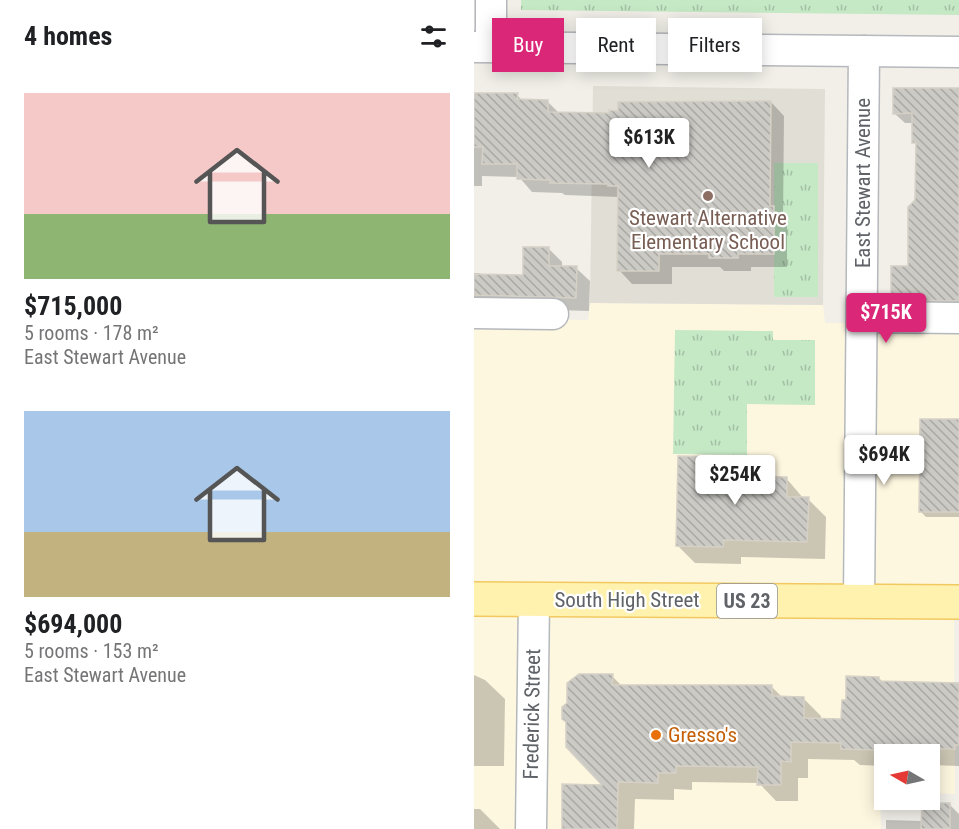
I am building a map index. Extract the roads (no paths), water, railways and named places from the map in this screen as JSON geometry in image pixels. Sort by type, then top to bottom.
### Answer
[{"type":"main road","name":"South High Street","points":[[474,599],[959,602]]},
{"type":"street","points":[[491,0],[482,47],[959,52]]},
{"type":"street","name":"East Stewart Avenue","points":[[859,602],[864,51]]},
{"type":"street","points":[[474,313],[552,314]]},
{"type":"street","points":[[862,317],[959,318]]},
{"type":"street","name":"Frederick Street","points":[[531,829],[534,600]]},
{"type":"place","name":"Stewart Alternative Elementary School","points":[[708,196]]},
{"type":"place","name":"Gresso's","points":[[656,735]]}]
